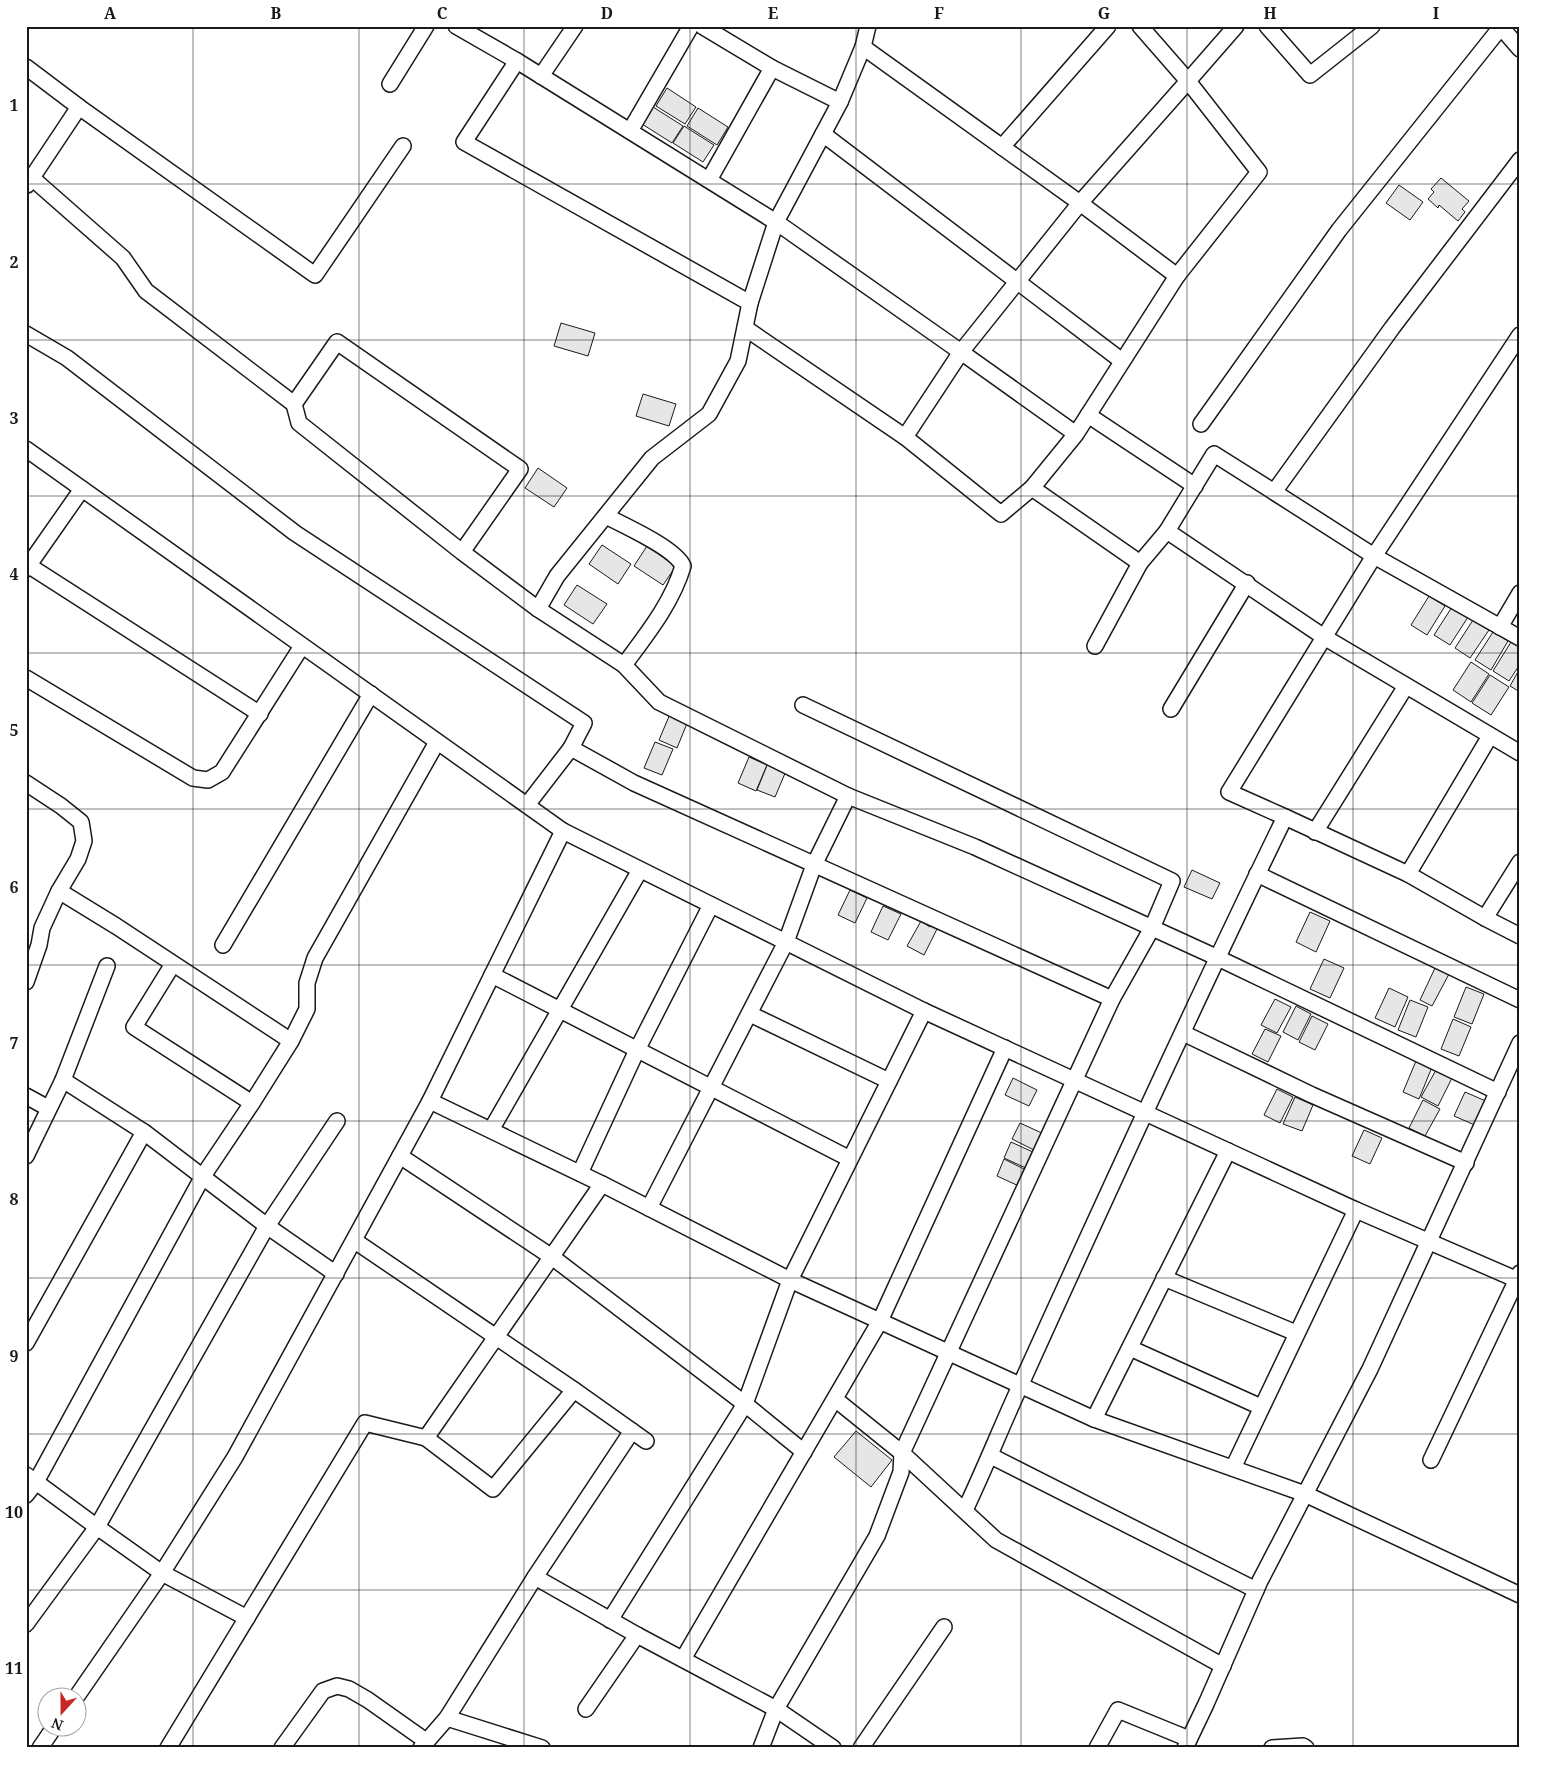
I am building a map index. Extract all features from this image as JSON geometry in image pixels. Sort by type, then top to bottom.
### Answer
[{"type":"street","points":[[390,84],[426,26]]},
{"type":"street","points":[[541,76],[575,26]]},
{"type":"street","points":[[630,131],[692,26]]},
{"type":"street","points":[[702,26],[772,68],[840,102]]},
{"type":"street","points":[[538,609],[557,576],[652,458],[709,414],[738,361],[750,303],[776,222],[840,102],[862,47],[868,26]]},
{"type":"street","points":[[1002,147],[1108,26]]},
{"type":"street","points":[[745,328],[905,437],[1001,514],[1032,488],[1076,434],[1177,276],[1259,172],[1188,81],[1140,26]]},
{"type":"street","points":[[905,437],[961,352],[1017,281],[1080,203],[1236,26]]},
{"type":"street","points":[[1267,26],[1310,75],[1372,26]]},
{"type":"street","points":[[1201,424],[1339,230],[1501,26],[1520,49]]},
{"type":"street","points":[[463,28],[776,222],[1076,434]]},
{"type":"street","points":[[862,47],[1080,203],[1177,276]]},
{"type":"street","points":[[517,61],[464,142],[750,303]]},
{"type":"street","points":[[26,67],[79,107],[315,274],[403,146]]},
{"type":"street","points":[[709,180],[772,68]]},
{"type":"street","points":[[79,107],[29,182],[123,258],[146,291],[294,404],[299,423],[462,552],[538,609],[624,665],[659,702],[848,796],[976,847],[1218,958],[1498,1092]]},
{"type":"street","points":[[823,134],[1122,361]]},
{"type":"street","points":[[1274,492],[1392,328],[1520,160]]},
{"type":"street","points":[[26,334],[67,358],[296,533],[584,723],[571,748],[527,806]]},
{"type":"street","points":[[1520,335],[1374,556],[1229,792],[1408,874],[1520,936]]},
{"type":"street","points":[[294,404],[337,342],[520,469],[462,552]]},
{"type":"street","points":[[1088,415],[1194,486]]},
{"type":"street","points":[[26,449],[563,831],[924,1011],[1429,1243],[1519,1278],[1431,1460]]},
{"type":"street","points":[[1095,646],[1140,563],[1168,531],[1214,454],[1374,556],[1520,638]]},
{"type":"street","points":[[82,488],[27,567],[260,714]]},
{"type":"street","points":[[1032,488],[1140,563]]},
{"type":"street","points":[[606,516],[668,550],[681,561],[683,566],[677,585],[652,626],[624,665]]},
{"type":"street","points":[[1168,531],[1324,637],[1520,753]]},
{"type":"street","points":[[1171,709],[1247,583]]},
{"type":"street","points":[[1500,627],[1520,593]]},
{"type":"street","points":[[26,678],[193,778],[208,780],[222,772],[302,646]]},
{"type":"street","points":[[1315,832],[1406,686]]},
{"type":"street","points":[[223,945],[371,694]]},
{"type":"street","points":[[761,1748],[776,1709],[877,1536],[901,1472],[902,1453],[947,1352],[1112,999],[1152,928],[1172,881],[803,705]]},
{"type":"street","points":[[1408,874],[1490,736]]},
{"type":"street","points":[[26,1495],[31,1479],[203,1176],[291,1041],[307,1009],[307,983],[315,958],[438,742]]},
{"type":"street","points":[[571,748],[634,783],[1112,999]]},
{"type":"street","points":[[26,982],[39,945],[42,928],[59,892],[78,859],[84,841],[81,822],[61,806],[27,785]]},
{"type":"street","points":[[649,1208],[786,942],[814,865],[848,796]]},
{"type":"street","points":[[966,1510],[991,1456],[1020,1385],[1285,817]]},
{"type":"street","points":[[84,1686],[162,1574],[236,1457],[430,1101],[563,831]]},
{"type":"street","points":[[1485,918],[1520,862]]},
{"type":"street","points":[[491,1130],[640,870]]},
{"type":"street","points":[[1257,874],[1520,1000]]},
{"type":"street","points":[[59,892],[291,1041]]},
{"type":"street","points":[[580,1173],[637,1050],[711,905]]},
{"type":"street","points":[[173,964],[134,1027],[252,1103]]},
{"type":"street","points":[[26,1156],[63,1080],[107,966]]},
{"type":"street","points":[[492,976],[850,1159]]},
{"type":"street","points":[[610,1620],[745,1404],[790,1280],[924,1011]]},
{"type":"street","points":[[750,1014],[889,1081]]},
{"type":"street","points":[[1183,1033],[1312,1095],[1466,1162]]},
{"type":"street","points":[[1097,1748],[1118,1710],[1187,1743],[1256,1590],[1370,1369],[1520,1043]]},
{"type":"street","points":[[684,1659],[880,1321],[1005,1048]]},
{"type":"street","points":[[63,1080],[144,1132],[267,1226],[336,1274]]},
{"type":"street","points":[[26,1096],[48,1108]]},
{"type":"street","points":[[430,1101],[580,1173],[790,1280],[1094,1419],[1305,1494],[1520,1595]]},
{"type":"street","points":[[26,1624],[97,1527],[267,1226],[337,1121]]},
{"type":"street","points":[[26,1343],[144,1132]]},
{"type":"street","points":[[1094,1419],[1228,1151]]},
{"type":"street","points":[[400,1156],[552,1257],[745,1404],[804,1452]]},
{"type":"street","points":[[426,1438],[602,1184]]},
{"type":"street","points":[[1233,1468],[1356,1210]]},
{"type":"street","points":[[355,1241],[646,1441]]},
{"type":"street","points":[[1164,1278],[1296,1333]]},
{"type":"street","points":[[1130,1348],[1261,1407]]},
{"type":"street","points":[[168,1748],[365,1423],[426,1438],[492,1489],[574,1390]]},
{"type":"street","points":[[835,1399],[902,1453],[966,1510],[996,1540],[1223,1666]]},
{"type":"street","points":[[282,1748],[323,1691],[337,1686],[349,1689],[368,1700],[424,1744],[447,1718],[535,1577],[632,1432]]},
{"type":"street","points":[[991,1456],[1256,1590]]},
{"type":"street","points":[[31,1479],[162,1574],[247,1618]]},
{"type":"street","points":[[535,1577],[637,1635],[776,1709],[833,1748]]},
{"type":"street","points":[[861,1748],[944,1627]]},
{"type":"street","points":[[586,1709],[637,1635]]},
{"type":"street","points":[[447,1718],[542,1748]]},
{"type":"street","points":[[40,1748],[48,1736]]},
{"type":"street","points":[[1272,1748],[1303,1746],[1306,1748]]},
{"type":"building","points":[[667,88],[696,107],[685,124],[656,106]]},
{"type":"building","points":[[653,107],[683,126],[672,143],[642,124]]},
{"type":"building","points":[[698,108],[728,127],[717,145],[687,126]]},
{"type":"building","points":[[684,126],[714,145],[703,162],[673,143]]},
{"type":"building","points":[[1441,178],[1469,201],[1462,209],[1465,212],[1458,221],[1439,205],[1438,208],[1428,199],[1434,192],[1431,189]]},
{"type":"building","points":[[1399,185],[1423,202],[1410,220],[1386,203]]},
{"type":"building","points":[[561,323],[595,333],[588,356],[554,346]]},
{"type":"building","points":[[643,394],[676,404],[669,426],[636,416]]},
{"type":"building","points":[[538,468],[567,488],[554,507],[525,488]]},
{"type":"building","points":[[602,545],[631,564],[618,584],[589,564]]},
{"type":"building","points":[[647,546],[676,566],[663,585],[634,566]]},
{"type":"building","points":[[577,585],[607,604],[593,624],[564,605]]},
{"type":"building","points":[[1429,596],[1445,606],[1427,635],[1411,625]]},
{"type":"building","points":[[1452,607],[1468,617],[1450,645],[1434,635]]},
{"type":"building","points":[[1473,620],[1489,630],[1470,658],[1455,648]]},
{"type":"building","points":[[1493,632],[1508,641],[1491,670],[1475,660]]},
{"type":"building","points":[[1511,642],[1520,648],[1520,664],[1509,681],[1493,671]]},
{"type":"building","points":[[1471,662],[1489,674],[1471,702],[1453,690]]},
{"type":"building","points":[[1520,668],[1520,692],[1510,686]]},
{"type":"building","points":[[1490,675],[1509,687],[1491,715],[1472,703]]},
{"type":"building","points":[[670,714],[688,721],[677,748],[659,740]]},
{"type":"building","points":[[655,742],[673,749],[662,775],[644,768]]},
{"type":"building","points":[[749,757],[767,765],[756,791],[738,783]]},
{"type":"building","points":[[768,763],[786,771],[775,797],[757,790]]},
{"type":"building","points":[[1192,870],[1220,883],[1212,899],[1184,887]]},
{"type":"building","points":[[850,890],[867,898],[855,923],[838,915]]},
{"type":"building","points":[[883,906],[901,914],[888,940],[871,932]]},
{"type":"building","points":[[1310,912],[1330,921],[1316,952],[1296,942]]},
{"type":"building","points":[[921,921],[930,927],[931,924],[938,927],[924,955],[907,946]]},
{"type":"building","points":[[1324,959],[1344,968],[1330,998],[1310,989]]},
{"type":"building","points":[[1435,968],[1449,974],[1432,1006],[1420,1000]]},
{"type":"building","points":[[1466,987],[1484,994],[1472,1024],[1454,1017]]},
{"type":"building","points":[[1389,988],[1408,997],[1395,1027],[1375,1018]]},
{"type":"building","points":[[1275,999],[1291,1007],[1277,1033],[1261,1025]]},
{"type":"building","points":[[1410,1000],[1428,1007],[1416,1037],[1398,1030]]},
{"type":"building","points":[[1296,1006],[1311,1014],[1298,1040],[1283,1032]]},
{"type":"building","points":[[1312,1016],[1328,1024],[1315,1050],[1299,1042]]},
{"type":"building","points":[[1453,1019],[1471,1027],[1459,1056],[1441,1049]]},
{"type":"building","points":[[1265,1029],[1281,1036],[1268,1062],[1252,1054]]},
{"type":"building","points":[[1416,1061],[1432,1067],[1419,1099],[1403,1092]]},
{"type":"building","points":[[1436,1070],[1452,1078],[1438,1106],[1421,1097]]},
{"type":"building","points":[[1013,1078],[1037,1090],[1029,1106],[1005,1095]]},
{"type":"building","points":[[1277,1089],[1293,1097],[1280,1123],[1264,1115]]},
{"type":"building","points":[[1465,1092],[1488,1102],[1477,1126],[1454,1116]]},
{"type":"building","points":[[1295,1097],[1313,1105],[1302,1131],[1283,1124]]},
{"type":"building","points":[[1423,1100],[1440,1109],[1425,1136],[1409,1128]]},
{"type":"building","points":[[1020,1123],[1044,1134],[1036,1151],[1012,1139]]},
{"type":"building","points":[[1364,1130],[1382,1138],[1370,1164],[1352,1156]]},
{"type":"building","points":[[1011,1142],[1035,1153],[1028,1169],[1004,1158]]},
{"type":"building","points":[[1004,1159],[1028,1171],[1021,1187],[997,1176]]},
{"type":"building","points":[[856,1431],[892,1460],[871,1487],[834,1457]]}]
